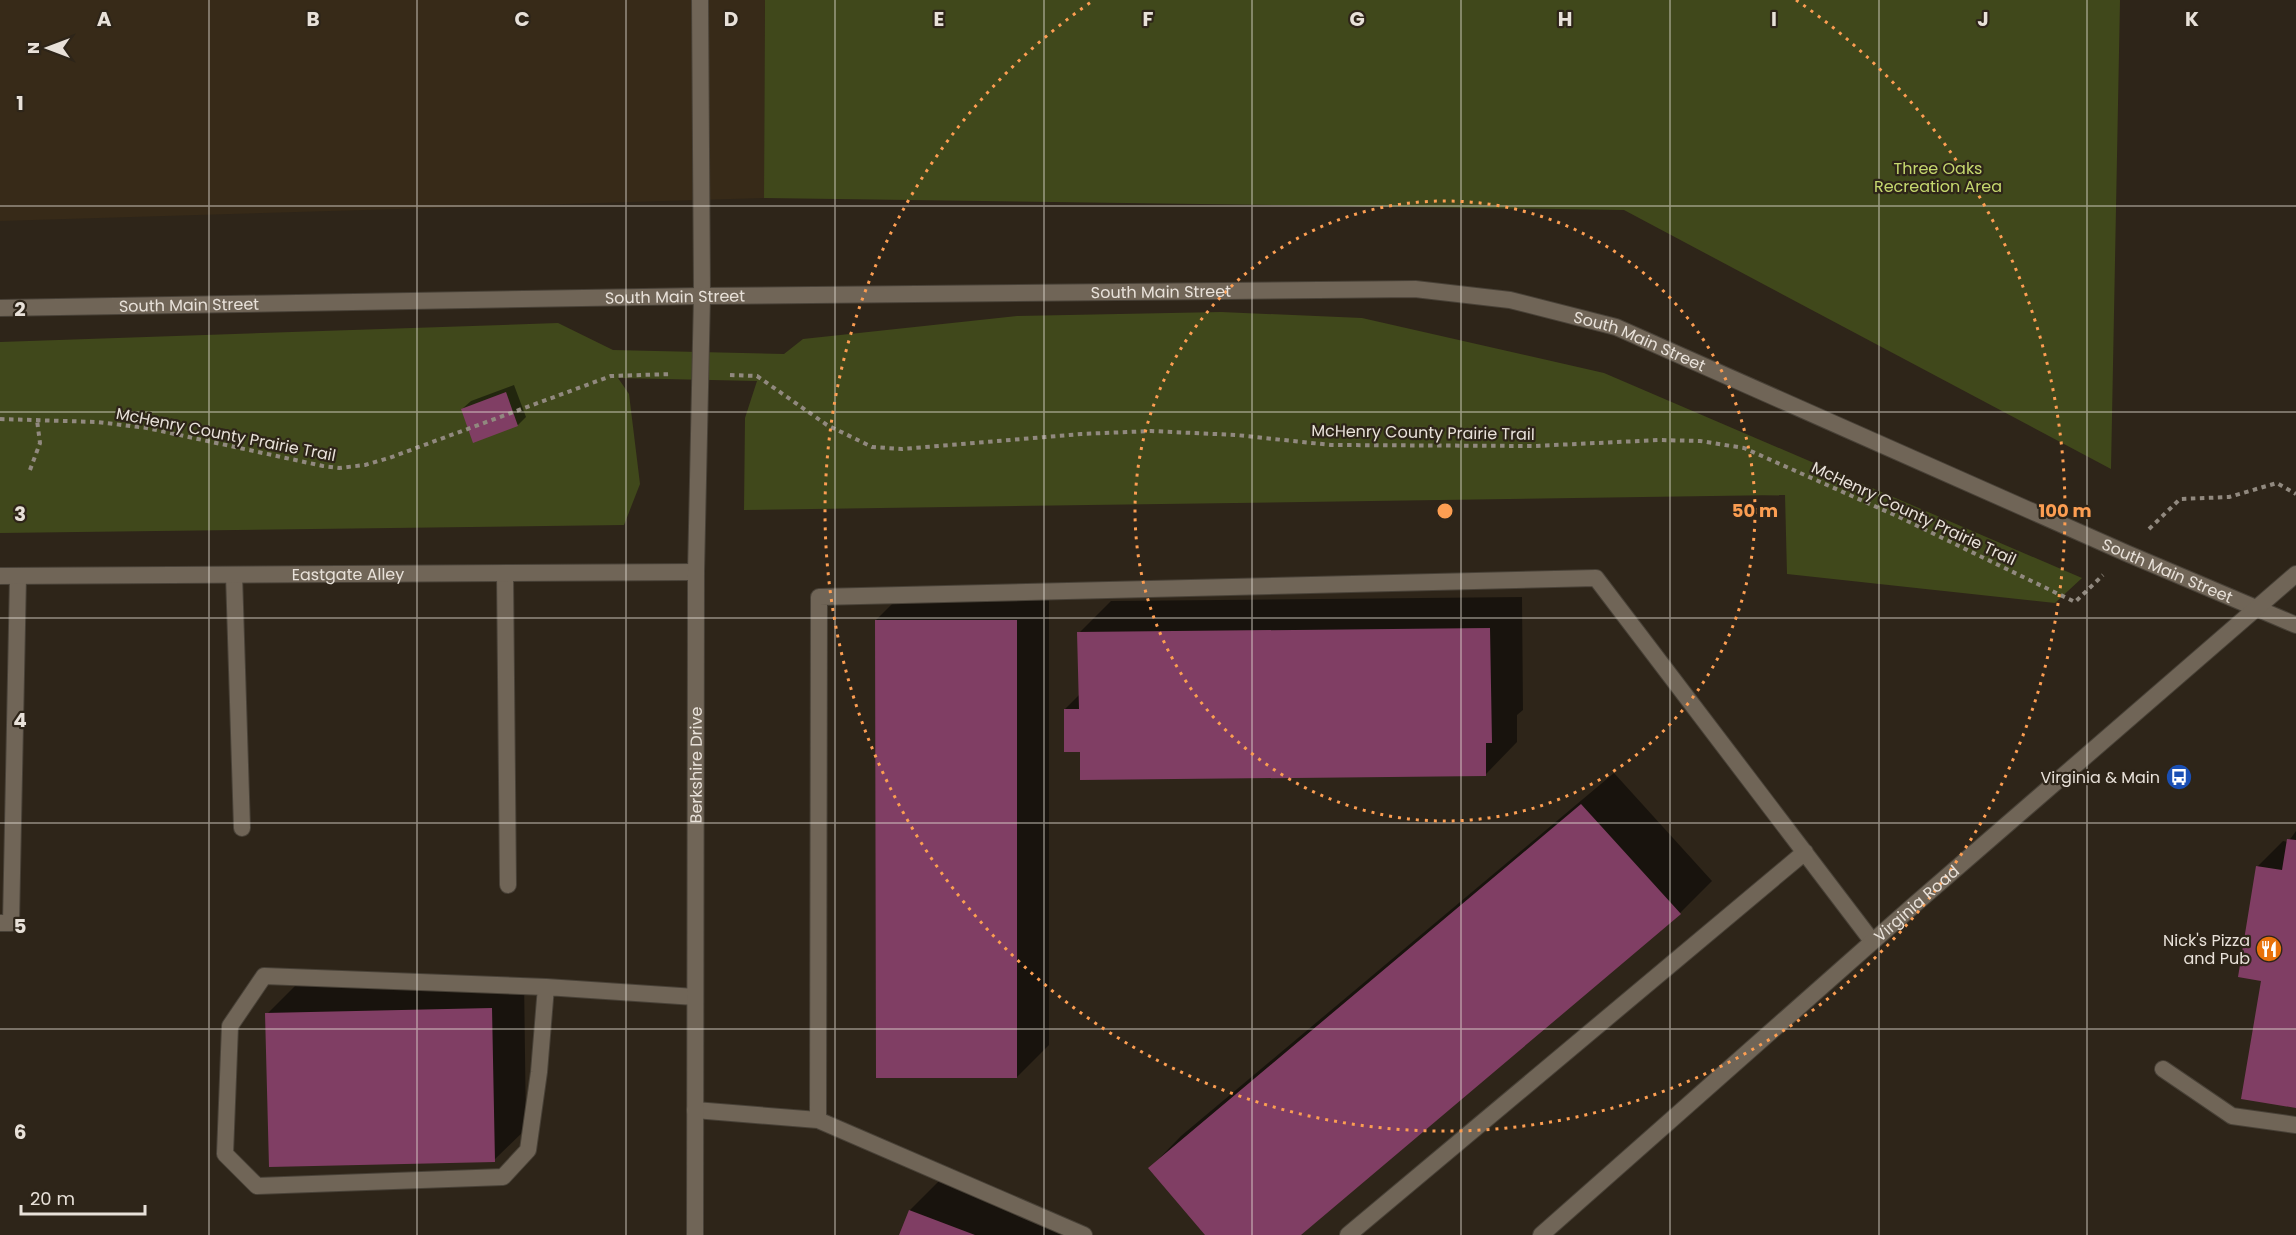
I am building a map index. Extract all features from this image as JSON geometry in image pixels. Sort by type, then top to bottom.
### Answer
[{"type":"street","name":"Berkshire Drive","points":[[695,1235],[696,572],[702,296],[700,0]]},
{"type":"street","name":"South Main Street","points":[[0,308],[702,296],[1414,289],[1510,300],[1616,327],[2126,553],[2296,625]]},
{"type":"street","name":"Eastgate Alley","points":[[0,576],[696,572]]},
{"type":"street","points":[[505,573],[508,885]]},
{"type":"street","name":"Virginia Road","points":[[1541,1235],[1872,941],[2296,574]]},
{"type":"street","points":[[234,575],[242,828]]},
{"type":"street","points":[[0,923],[11,922],[18,576]]},
{"type":"street","points":[[818,1120],[819,597],[1596,578],[1872,941]]},
{"type":"street","points":[[1348,1235],[1805,852]]},
{"type":"street","points":[[546,987],[539,1072],[528,1150],[503,1177],[257,1186],[225,1154],[230,1026],[264,976],[546,987],[695,997]]},
{"type":"street","points":[[2163,1069],[2232,1116],[2296,1125]]},
{"type":"street","points":[[695,1110],[818,1120],[1084,1235]]},
{"type":"path","name":"McHenry County Prairie Trail","points":[[0,419],[96,422],[147,428],[288,460],[339,468],[365,465],[389,458],[611,376]]},
{"type":"path","name":"McHenry County Prairie Trail","points":[[757,376],[827,425],[872,447],[903,449],[1082,434],[1151,431],[1236,435],[1331,445],[1534,446],[1660,440],[1700,441],[1744,448],[1899,517],[2075,602]]},
{"type":"path","points":[[30,470],[40,443],[37,420]]},
{"type":"path","points":[[2180,499],[2229,497],[2277,483],[2296,494]]},
{"type":"shaded area","points":[[0,0],[765,0],[764,198],[0,221]]},
{"type":"green space","name":"Three Oaks Recreation Area","points":[[765,0],[2120,0],[2111,469],[1624,210],[764,198]]},
{"type":"green space","points":[[1221,312],[1362,318],[1604,373],[2082,578],[2055,603],[1787,574],[1785,495],[744,510],[745,418],[757,381],[618,378],[629,394],[640,484],[624,525],[0,533],[0,342],[558,323],[613,350],[784,354],[803,339],[1017,316]]},
{"type":"building","points":[[506,392],[518,426],[473,443],[461,409]]},
{"type":"building","points":[[875,620],[1017,620],[1017,1078],[876,1078]]},
{"type":"building","points":[[1490,628],[1492,743],[1486,743],[1486,776],[1080,780],[1080,752],[1064,752],[1064,709],[1079,709],[1077,632]]},
{"type":"building","points":[[1581,804],[1681,914],[1301,1235],[1205,1235],[1148,1168]]},
{"type":"building","name":"Nick's Pizza and Pub","points":[[2287,839],[2296,840],[2296,1108],[2241,1099],[2261,981],[2238,977],[2256,866],[2282,870]]},
{"type":"building","points":[[492,1008],[495,1162],[269,1167],[265,1013]]},
{"type":"building","points":[[909,1210],[975,1235],[899,1235]]},
{"type":"place","name":"Virginia & Main","points":[[2179,777]]},
{"type":"place","name":"Nick's Pizza and Pub","points":[[2269,949]]}]
